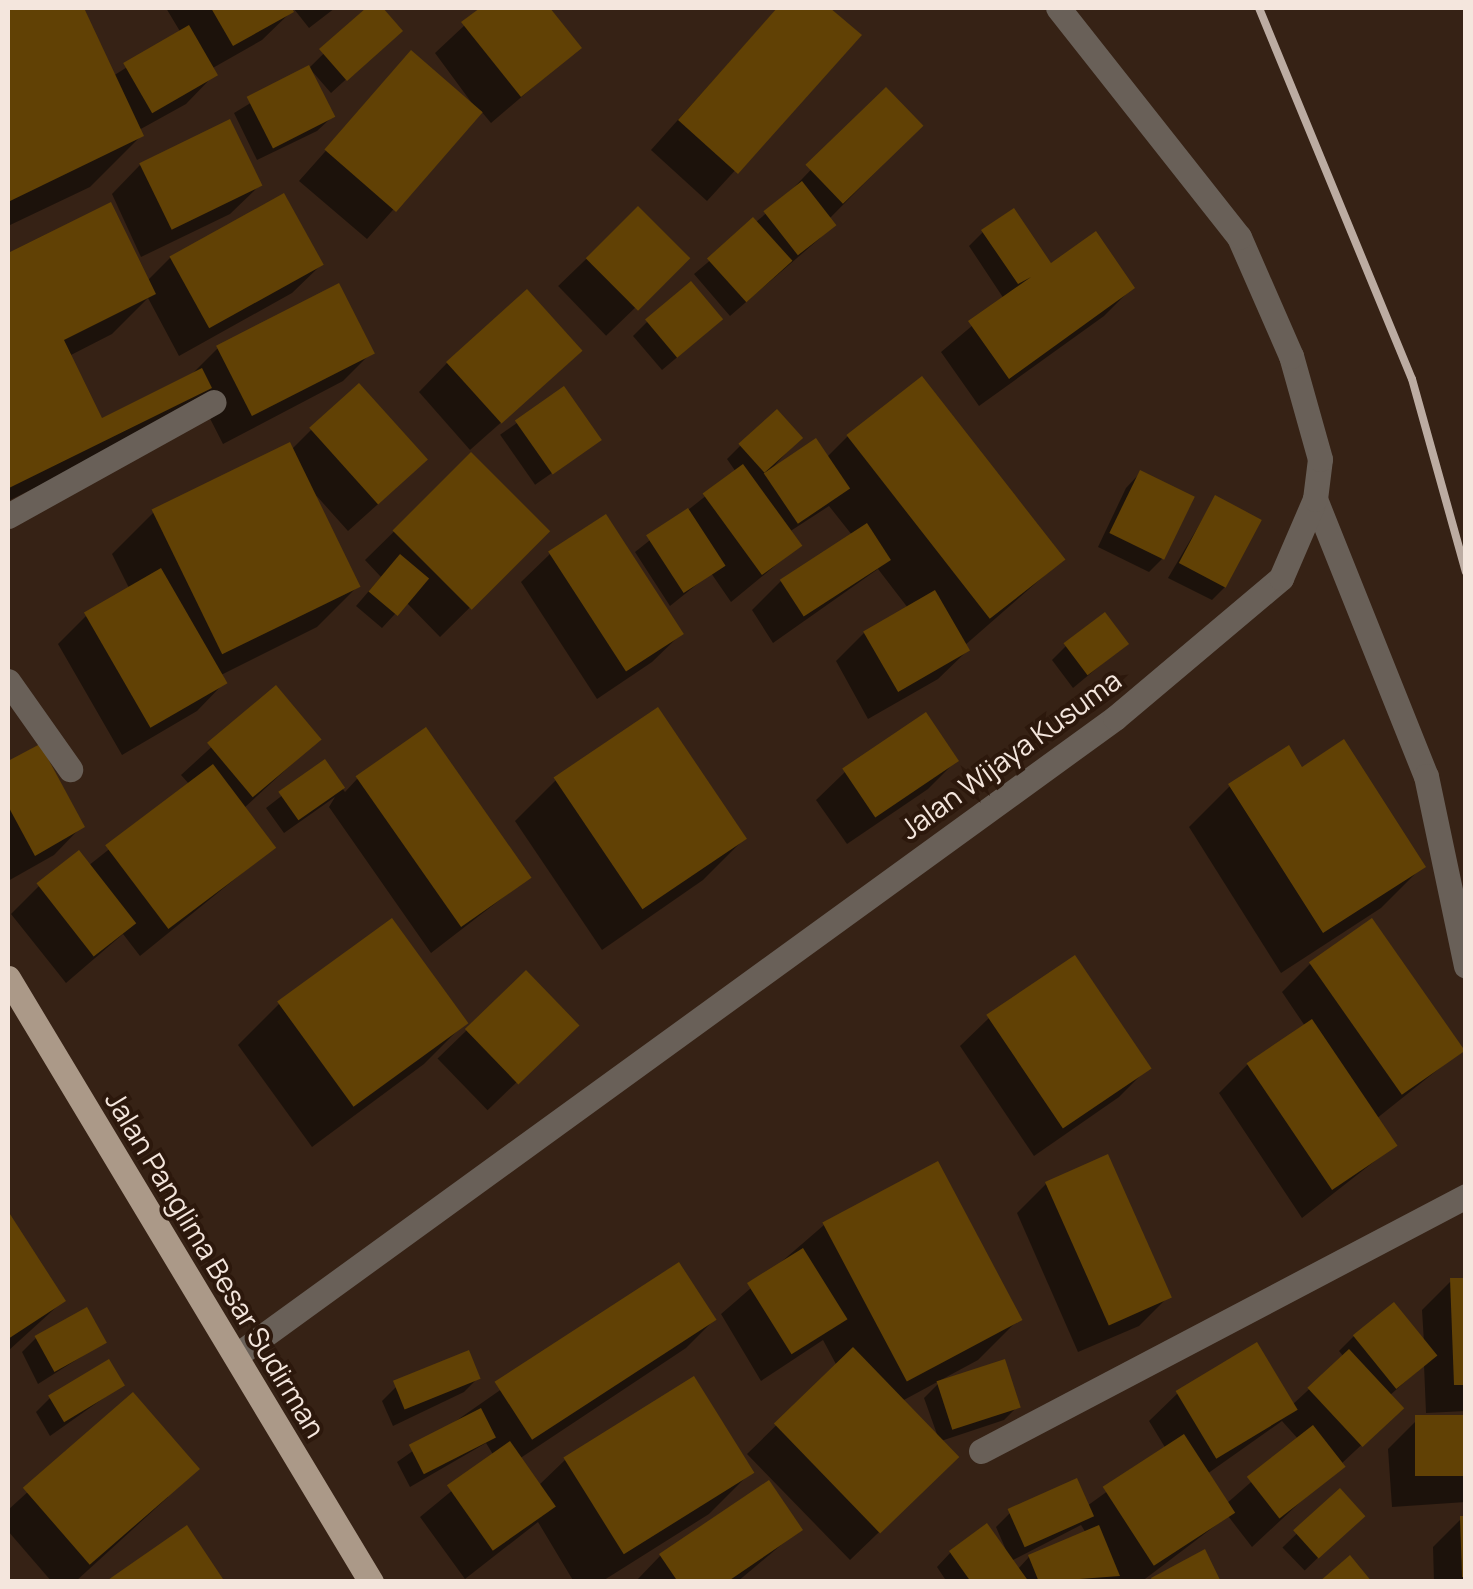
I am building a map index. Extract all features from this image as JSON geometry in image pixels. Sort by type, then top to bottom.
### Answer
[{"type":"main road","name":"Jalan Panglima Besar Sudirman","points":[[8,978],[371,1582]]},
{"type":"street","name":"Jalan Wijaya Kusuma","points":[[238,1355],[1114,718],[1281,578],[1314,498],[1320,458],[1291,356],[1239,237],[1058,8]]},
{"type":"street","points":[[8,516],[214,402]]},
{"type":"street","points":[[1314,498],[1426,776],[1466,966]]},
{"type":"street","points":[[8,681],[70,769]]},
{"type":"street","points":[[981,1451],[1466,1196]]},
{"type":"building","points":[[8,8],[84,8],[144,136],[8,202]]},
{"type":"building","points":[[211,8],[292,8],[294,12],[233,46]]},
{"type":"building","points":[[366,8],[383,8],[403,31],[347,81],[319,49]]},
{"type":"building","points":[[480,8],[550,8],[582,48],[521,97],[461,22]]},
{"type":"building","points":[[777,8],[830,8],[862,35],[738,174],[678,120]]},
{"type":"building","points":[[189,25],[218,75],[152,113],[123,63]]},
{"type":"building","points":[[411,50],[483,112],[396,212],[324,150]]},
{"type":"building","points":[[309,65],[335,117],[273,148],[247,97]]},
{"type":"building","points":[[886,87],[924,126],[843,204],[805,165]]},
{"type":"building","points":[[230,119],[262,186],[172,230],[139,163]]},
{"type":"building","points":[[802,181],[836,225],[798,255],[763,211]]},
{"type":"building","points":[[284,193],[324,265],[209,328],[169,257]]},
{"type":"building","points":[[111,202],[156,294],[64,340],[102,418],[202,368],[212,388],[9,488],[8,253]]},
{"type":"building","points":[[638,206],[690,258],[638,311],[586,258]]},
{"type":"building","points":[[1014,208],[1051,263],[1096,231],[1135,288],[1009,379],[968,321],[1031,277],[1018,284],[981,230]]},
{"type":"building","points":[[753,217],[792,261],[746,302],[707,258]]},
{"type":"building","points":[[691,281],[723,319],[677,358],[645,320]]},
{"type":"building","points":[[339,283],[375,353],[252,416],[216,346]]},
{"type":"building","points":[[527,289],[583,351],[502,424],[446,362]]},
{"type":"building","points":[[922,376],[1065,560],[990,619],[846,435]]},
{"type":"building","points":[[359,383],[428,460],[378,504],[309,428]]},
{"type":"building","points":[[564,386],[602,440],[553,474],[515,420]]},
{"type":"building","points":[[777,409],[803,438],[764,473],[738,444]]},
{"type":"building","points":[[816,438],[850,489],[798,524],[764,473]]},
{"type":"building","points":[[290,442],[361,587],[222,654],[152,510]]},
{"type":"building","points":[[471,452],[550,531],[472,610],[393,530]]},
{"type":"building","points":[[743,464],[802,546],[762,575],[703,493]]},
{"type":"building","points":[[1140,470],[1195,497],[1164,560],[1109,533]]},
{"type":"building","points":[[1215,495],[1262,520],[1226,588],[1179,563]]},
{"type":"building","points":[[688,508],[726,566],[684,593],[646,535]]},
{"type":"building","points":[[606,514],[684,634],[626,672],[548,552]]},
{"type":"building","points":[[867,523],[891,560],[804,617],[780,580]]},
{"type":"building","points":[[400,554],[429,578],[398,616],[369,592]]},
{"type":"building","points":[[161,568],[228,683],[150,728],[84,612]]},
{"type":"building","points":[[935,590],[970,651],[898,692],[863,632]]},
{"type":"building","points":[[1105,612],[1129,644],[1088,675],[1063,643]]},
{"type":"building","points":[[276,685],[322,739],[253,797],[207,743]]},
{"type":"building","points":[[658,707],[747,839],[642,909],[554,777]]},
{"type":"building","points":[[926,712],[959,761],[875,817],[842,768]]},
{"type":"building","points":[[426,727],[532,878],[461,927],[356,776]]},
{"type":"building","points":[[1344,739],[1426,867],[1323,933],[1228,784],[1289,745],[1302,767]]},
{"type":"building","points":[[40,744],[85,827],[35,856],[8,806],[8,761]]},
{"type":"building","points":[[325,759],[345,788],[298,820],[278,792]]},
{"type":"building","points":[[213,764],[276,848],[168,929],[105,845]]},
{"type":"building","points":[[79,850],[136,923],[94,957],[36,883]]},
{"type":"building","points":[[392,918],[468,1023],[354,1107],[277,1001]]},
{"type":"building","points":[[1372,918],[1465,1051],[1402,1095],[1309,962]]},
{"type":"building","points":[[1075,955],[1152,1069],[1063,1128],[986,1015]]},
{"type":"building","points":[[526,970],[579,1025],[518,1084],[465,1029]]},
{"type":"building","points":[[1312,1019],[1398,1146],[1332,1190],[1247,1063]]},
{"type":"building","points":[[1108,1154],[1172,1297],[1109,1325],[1045,1182]]},
{"type":"building","points":[[938,1161],[1023,1320],[907,1381],[822,1223]]},
{"type":"building","points":[[8,1211],[66,1301],[8,1339]]},
{"type":"building","points":[[803,1248],[848,1319],[792,1354],[747,1283]]},
{"type":"building","points":[[679,1262],[717,1320],[532,1440],[494,1382]]},
{"type":"building","points":[[1450,1278],[1466,1278],[1466,1385],[1454,1385]]},
{"type":"building","points":[[1394,1302],[1437,1356],[1396,1389],[1353,1335]]},
{"type":"building","points":[[87,1307],[107,1343],[54,1372],[35,1336]]},
{"type":"building","points":[[1257,1342],[1298,1410],[1216,1459],[1176,1391]]},
{"type":"building","points":[[853,1347],[959,1457],[880,1533],[774,1423]]},
{"type":"building","points":[[1349,1349],[1404,1408],[1363,1447],[1307,1388]]},
{"type":"building","points":[[469,1350],[481,1379],[405,1409],[393,1381]]},
{"type":"building","points":[[109,1359],[125,1386],[64,1422],[48,1396]]},
{"type":"building","points":[[1005,1359],[1021,1408],[952,1430],[937,1381]]},
{"type":"building","points":[[694,1376],[754,1473],[624,1554],[563,1458]]},
{"type":"building","points":[[133,1392],[200,1469],[90,1565],[23,1488]]},
{"type":"building","points":[[481,1408],[496,1437],[424,1474],[409,1445]]},
{"type":"building","points":[[1415,1415],[1466,1415],[1466,1476],[1415,1476]]},
{"type":"building","points":[[1313,1425],[1346,1467],[1279,1518],[1247,1477]]},
{"type":"building","points":[[1184,1434],[1235,1513],[1154,1566],[1103,1487]]},
{"type":"building","points":[[510,1441],[556,1507],[493,1551],[447,1485]]},
{"type":"building","points":[[1077,1478],[1094,1516],[1025,1547],[1008,1509]]},
{"type":"building","points":[[769,1480],[803,1530],[727,1582],[678,1582],[659,1554]]},
{"type":"building","points":[[1340,1488],[1365,1516],[1319,1558],[1293,1530]]},
{"type":"building","points":[[1460,1516],[1466,1516],[1466,1577],[1462,1577]]},
{"type":"building","points":[[987,1523],[1029,1582],[971,1582],[949,1551]]},
{"type":"building","points":[[187,1525],[225,1582],[105,1582]]},
{"type":"building","points":[[1099,1525],[1120,1576],[1039,1582],[1028,1555]]},
{"type":"building","points":[[1205,1549],[1221,1582],[1153,1582],[1151,1578]]},
{"type":"building","points":[[1350,1555],[1372,1582],[1319,1582]]},
{"type":"railway","points":[[1259,8],[1412,379],[1466,572]]}]
